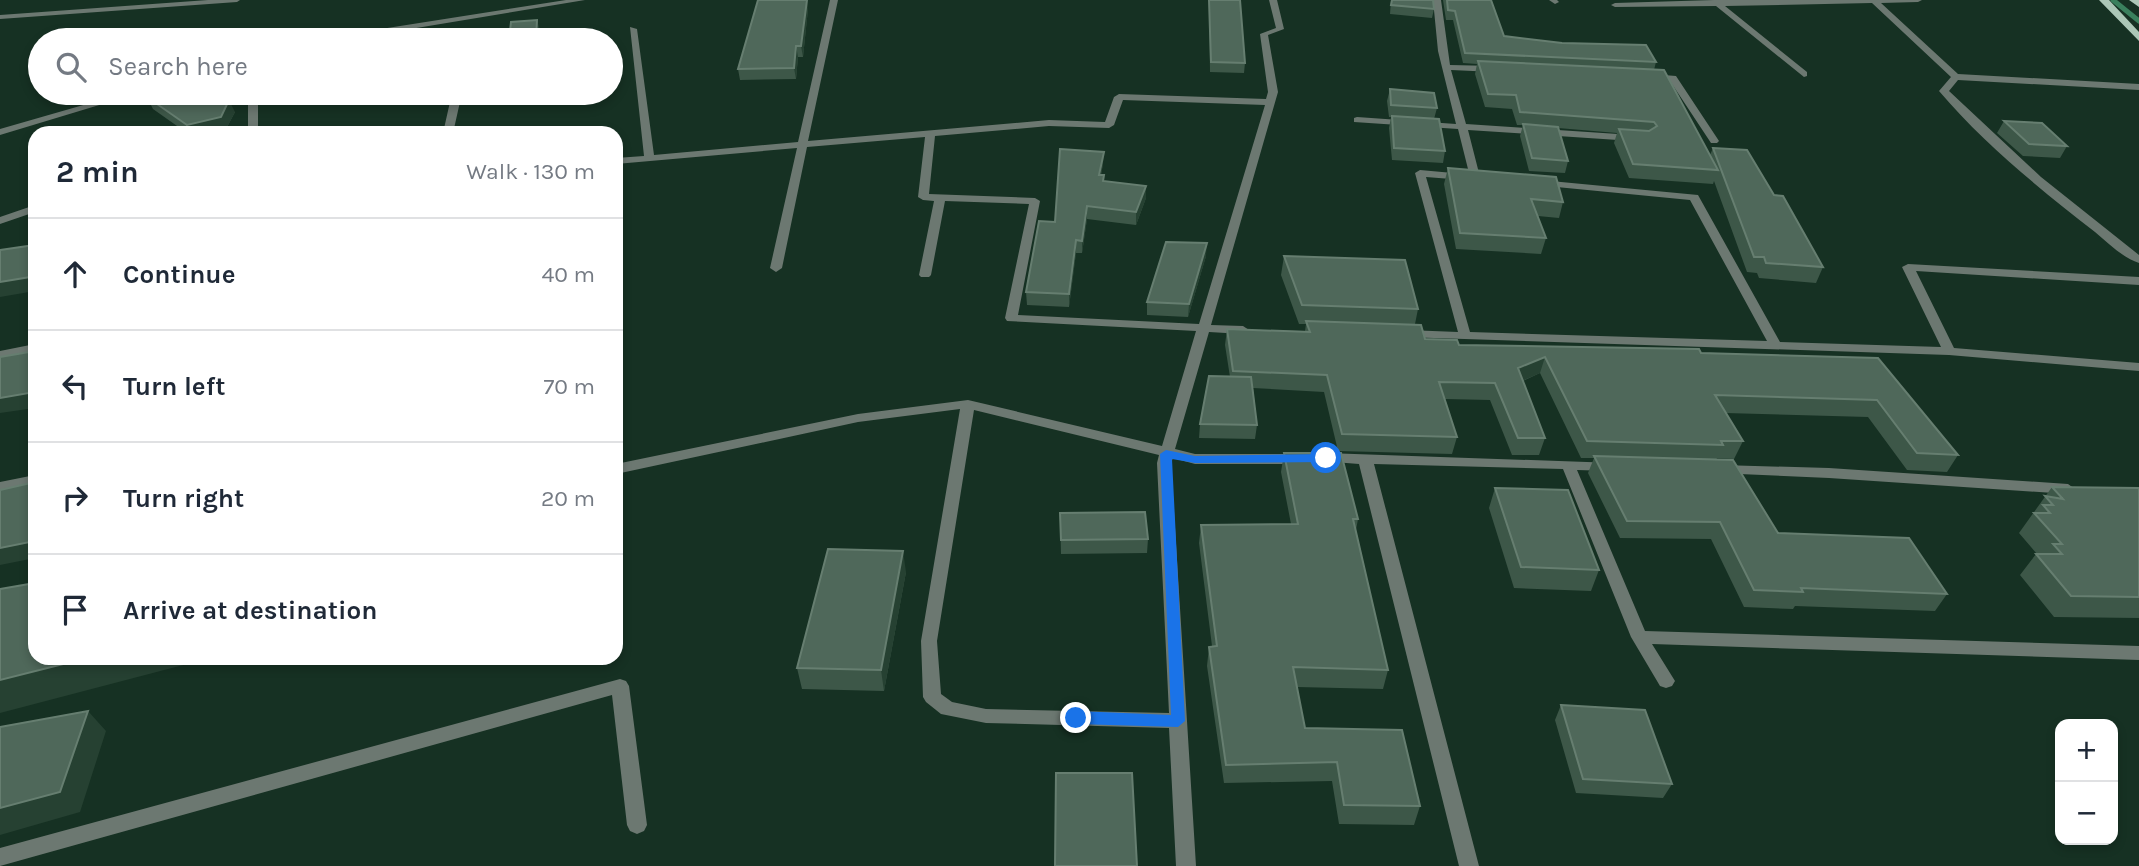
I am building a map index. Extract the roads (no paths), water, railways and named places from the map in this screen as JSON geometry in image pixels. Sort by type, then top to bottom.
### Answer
[{"type":"main road","points":[[2104,0],[2139,38]]},
{"type":"main road","points":[[2134,0],[2139,4]]},
{"type":"street","points":[[405,28],[581,0]]},
{"type":"street","points":[[776,268],[834,0]]},
{"type":"street","points":[[1186,866],[1166,454],[1273,92],[1264,34],[1280,29],[1273,0]]},
{"type":"street","points":[[1437,0],[1446,67],[1475,177]]},
{"type":"street","points":[[1615,5],[1715,1],[1918,0]]},
{"type":"street","points":[[1715,1],[1804,74]]},
{"type":"street","points":[[1874,1],[1956,77],[2139,87]]},
{"type":"street","points":[[633,29],[649,157]]},
{"type":"street","points":[[1446,67],[1513,70]]},
{"type":"street","points":[[1646,77],[1673,79],[1714,141]]},
{"type":"street","points":[[1956,77],[1944,90],[1997,146],[2070,210],[2139,260]]},
{"type":"street","points":[[623,160],[1049,123],[1109,125],[1119,97],[1269,102]]},
{"type":"street","points":[[0,132],[93,105]]},
{"type":"street","points":[[250,126],[252,105]]},
{"type":"street","points":[[450,126],[454,105]]},
{"type":"street","points":[[1357,120],[1645,139]]},
{"type":"street","points":[[930,134],[923,197],[1035,201],[1011,318],[1259,330]]},
{"type":"street","points":[[1465,336],[1420,173],[1489,179]]},
{"type":"street","points":[[1530,182],[1695,197],[1776,346]]},
{"type":"street","points":[[925,275],[940,198]]},
{"type":"street","points":[[0,221],[28,211]]},
{"type":"street","points":[[1948,351],[1908,268],[2139,281]]},
{"type":"street","points":[[1397,334],[1948,351],[2139,367]]},
{"type":"street","points":[[0,355],[28,349]]},
{"type":"street","points":[[968,404],[929,641],[932,697],[947,709],[986,716],[1178,721]]},
{"type":"street","points":[[623,467],[858,418],[968,404],[1166,454],[1207,460],[1366,459],[1623,467]]},
{"type":"street","points":[[1366,459],[1469,866]]},
{"type":"street","points":[[1568,465],[1639,637],[1666,681]]},
{"type":"street","points":[[1705,469],[1829,473],[2085,491]]},
{"type":"street","points":[[0,487],[28,481]]},
{"type":"street","points":[[1639,637],[2139,653]]},
{"type":"street","points":[[0,858],[620,686],[637,825]]},
{"type":"lane","points":[[0,17],[237,0]]},
{"type":"waterway","points":[[2113,0],[2139,21]]}]
